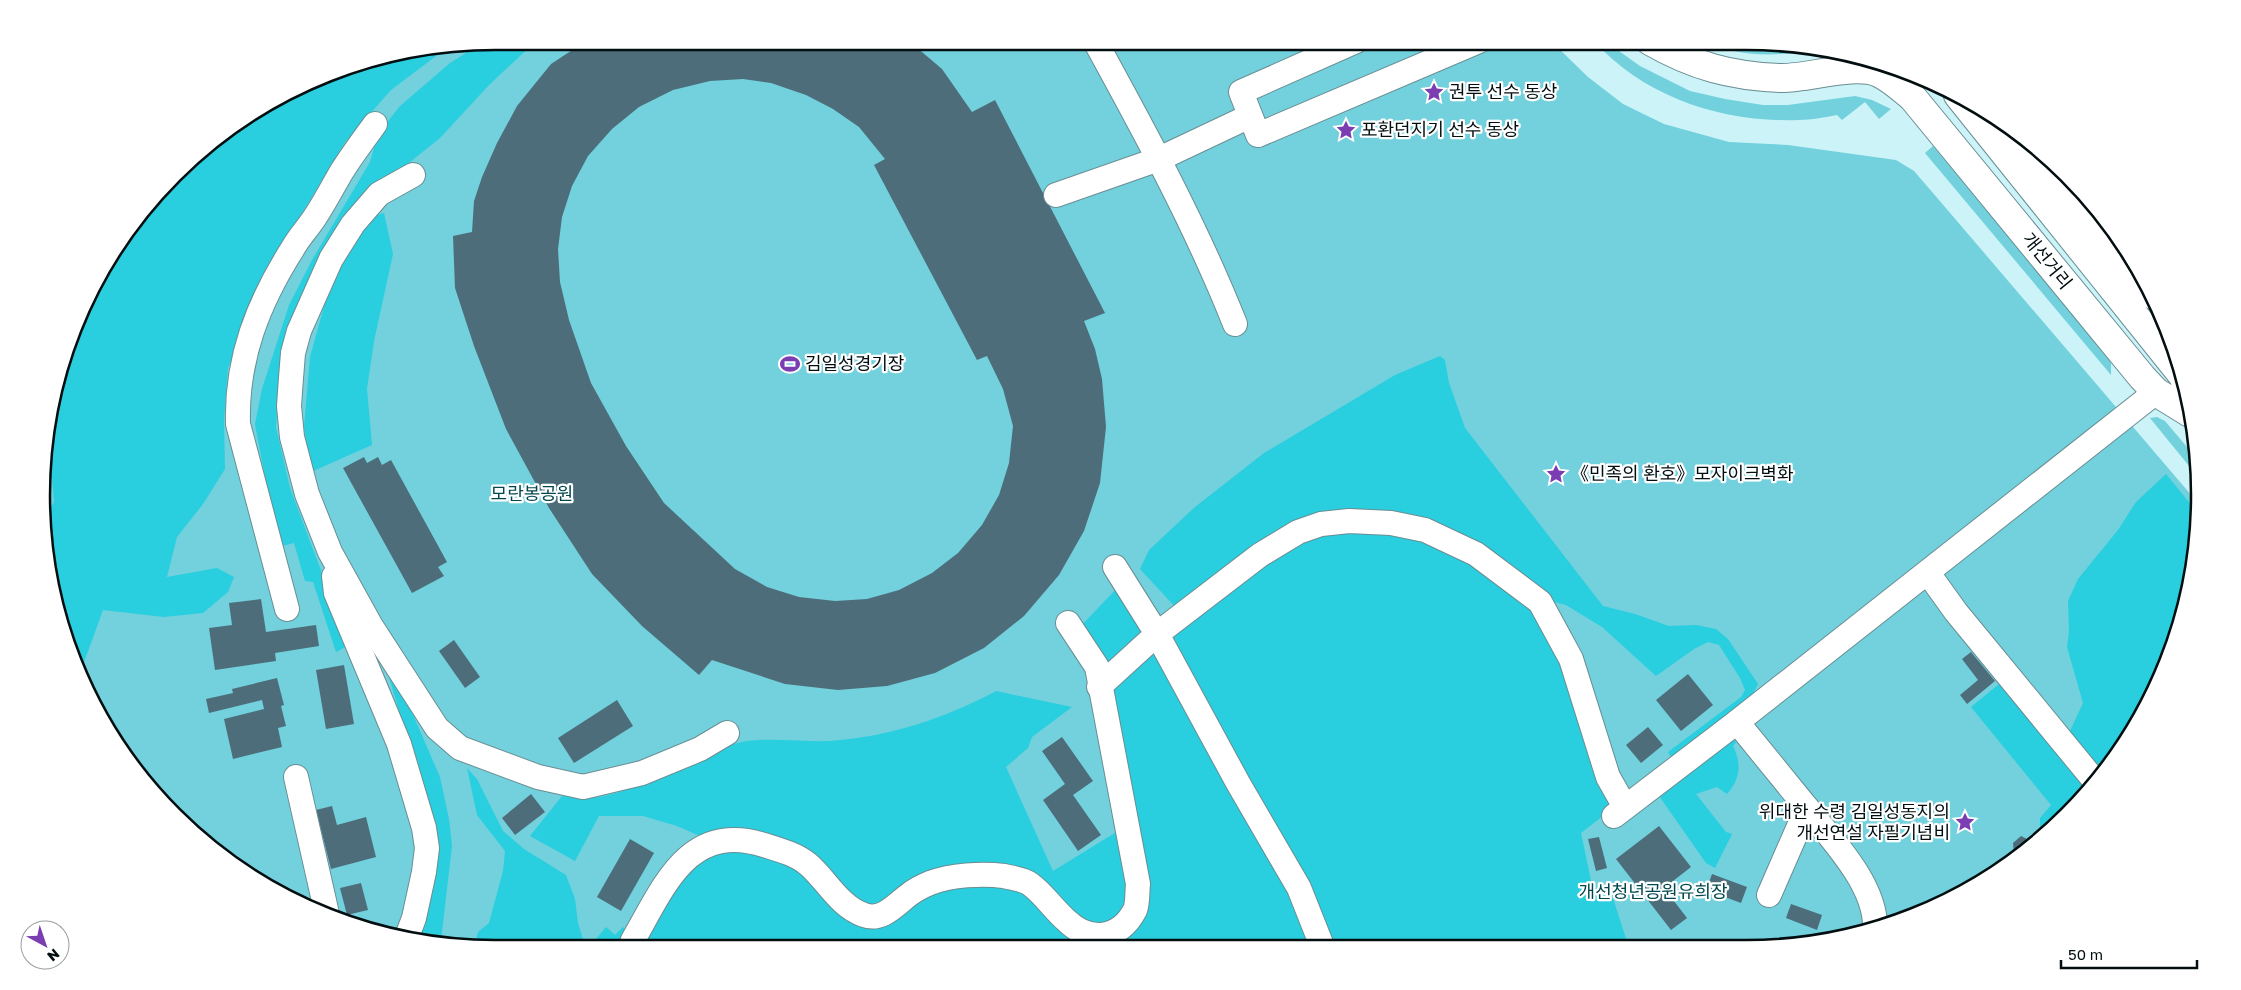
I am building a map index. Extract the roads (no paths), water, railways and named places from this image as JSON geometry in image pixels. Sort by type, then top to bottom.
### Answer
[{"type":"main road","name":"개선거리","points":[[1665,50],[1677,57],[1706,68],[1740,76],[1783,78],[1857,70],[1877,72],[1891,80],[1913,98],[2156,392],[2182,409]]},
{"type":"main road","name":"개선거리","points":[[1971,111],[2169,359]]},
{"type":"main road","points":[[2051,171],[2120,255]]},
{"type":"lane","points":[[1100,50],[1159,159],[1217,278],[1235,324]]},
{"type":"lane","points":[[1336,50],[1241,92],[1258,136],[1458,50]]},
{"type":"lane","points":[[1056,195],[1159,159],[1250,116]]},
{"type":"lane","points":[[287,609],[238,424],[237,395],[241,369],[249,337],[271,289],[293,248],[315,218],[343,169],[375,124]]},
{"type":"lane","points":[[413,175],[379,194],[353,224],[331,259],[299,331],[293,353],[290,406],[292,437],[307,494],[330,552],[371,626],[437,728],[460,748],[538,777],[583,787],[642,773],[700,749],[727,733]]},
{"type":"lane","points":[[1099,687],[1157,634],[1260,555],[1298,532],[1321,524],[1348,520],[1391,523],[1425,530],[1476,554],[1540,602],[1571,659],[1620,812],[1928,573],[1989,522],[2156,392]]},
{"type":"lane","points":[[330,552],[336,593],[399,744],[424,828],[427,848],[424,872],[414,918],[409,931]]},
{"type":"lane","points":[[1115,567],[1157,634],[1238,783],[1299,888],[1320,940]]},
{"type":"lane","points":[[1928,573],[1956,612],[2091,776]]},
{"type":"lane","points":[[633,940],[672,874],[689,855],[709,842],[731,840],[757,843],[793,854],[808,864],[837,896],[865,916],[880,915],[893,909],[910,893],[930,883],[955,877],[1005,876],[1027,882],[1042,894],[1067,922],[1084,933],[1101,936],[1116,932],[1126,924],[1136,908],[1138,884],[1099,687],[1097,667],[1068,623]]},
{"type":"lane","points":[[1737,722],[1846,857],[1863,885],[1875,916],[1875,921]]},
{"type":"lane","points":[[296,777],[325,906]]},
{"type":"lane","points":[[1769,895],[1807,808]]},
{"type":"place","name":"권투 선수 동상","points":[[1434,92]]},
{"type":"place","name":"포환던지기 선수 동상","points":[[1346,130]]},
{"type":"place","name":"김일성경기장","points":[[790,364]]},
{"type":"place","name":"《민족의 환호》모자이크벽화","points":[[1556,474]]},
{"type":"place","name":"위대한 수령 김일성동지의 개선연설 자필기념비","points":[[1965,822]]},
{"type":"park label","name":"모란봉공원","points":[[532,494]]},
{"type":"park label","name":"개선청년공원유희장","points":[[1653,892]]}]
